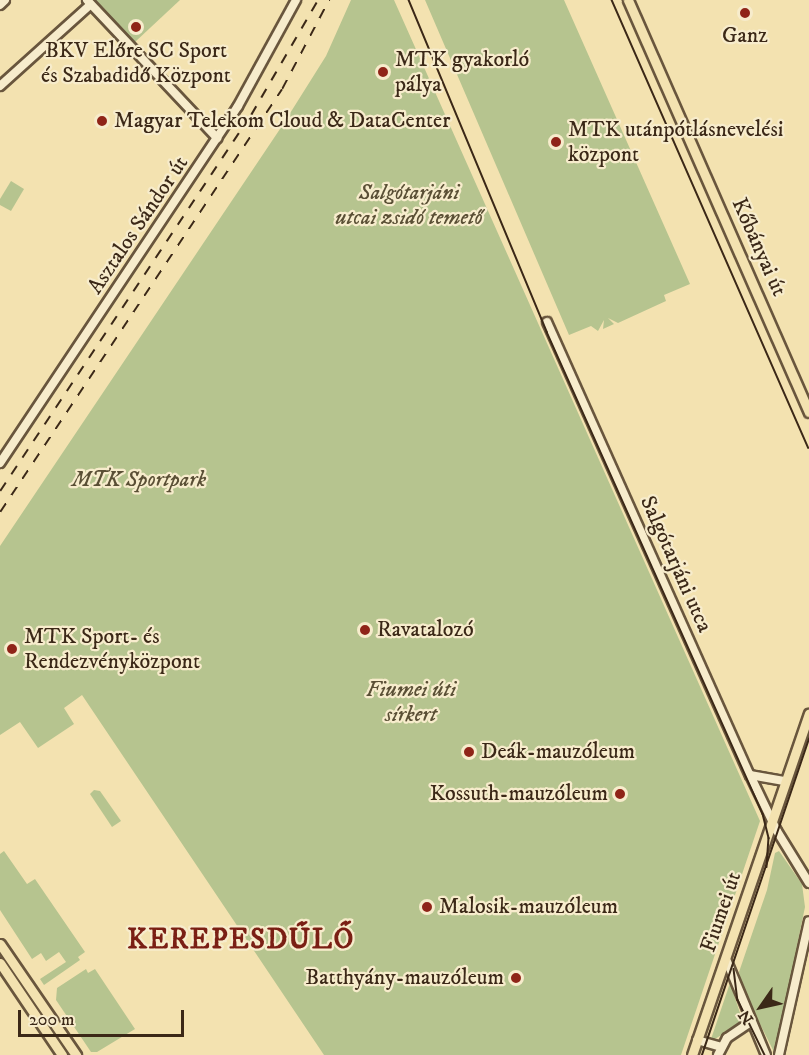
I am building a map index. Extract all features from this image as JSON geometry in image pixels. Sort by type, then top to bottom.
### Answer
[{"type":"main road","name":"Kőbányai út","points":[[628,0],[809,412]]},
{"type":"main road","name":"Fiumei út","points":[[692,1055],[809,713]]},
{"type":"main road","points":[[0,944],[76,1055]]},
{"type":"main road","points":[[0,963],[62,1055]]},
{"type":"street","name":"Asztalos Sándor út","points":[[0,463],[217,138],[273,47],[296,0]]},
{"type":"street","points":[[0,86],[89,2],[217,138]]},
{"type":"street","name":"Salgótarjáni utca","points":[[547,322],[750,775],[772,821],[809,883]]},
{"type":"street","points":[[750,775],[785,781]]},
{"type":"street","points":[[779,1055],[809,921]]},
{"type":"street","points":[[726,959],[750,1014],[749,1023],[766,1055]]},
{"type":"street","points":[[697,1040],[720,1051],[727,1038],[749,1023]]},
{"type":"green space","name":"BKV Előre SC Sport és Szabadidő Központ","points":[[95,0],[180,0],[135,42]]},
{"type":"green space","name":"Fiumei úti sírkert","points":[[351,0],[394,0],[760,821],[681,1055],[324,1055],[82,695],[64,708],[74,724],[38,748],[20,722],[0,735],[0,546],[282,126],[326,56]]},
{"type":"green space","name":"MTK utánpótlásnevelési központ","points":[[425,0],[564,0],[690,284],[664,295],[666,301],[618,323],[608,318],[614,324],[603,329],[604,320],[598,331],[591,326],[569,335]]},
{"type":"green space","points":[[11,181],[24,189],[11,211],[0,205],[0,199]]},
{"type":"green space","points":[[94,790],[100,791],[121,821],[112,827],[90,794]]},
{"type":"green space","points":[[4,851],[27,884],[35,879],[85,952],[78,957],[80,960],[44,985],[40,979],[66,962],[59,952],[46,961],[41,953],[32,959],[0,910],[0,854]]},
{"type":"green space","points":[[779,851],[802,884],[805,907],[775,1054],[742,988],[739,972],[767,890],[775,853]]},
{"type":"green space","points":[[86,969],[88,973],[95,969],[135,1029],[97,1052],[91,1052],[56,1000],[57,988]]},
{"type":"green space","points":[[730,983],[743,1022],[710,1042]]},
{"type":"tram line","points":[[409,0],[547,332],[763,814],[769,838],[767,867]]},
{"type":"tram line","points":[[612,0],[809,448]]},
{"type":"tram line","points":[[702,1055],[809,739]]},
{"type":"tram line","points":[[734,969],[738,1000],[765,1055]]},
{"type":"railway","points":[[0,491],[251,115],[318,0]]},
{"type":"railway","points":[[0,512],[282,89],[329,0]]},
{"type":"place","name":"Ganz","points":[[745,13]]},
{"type":"place","name":"BKV Előre SC Sport és Szabadidő Központ","points":[[136,27]]},
{"type":"place","name":"MTK gyakorló pálya","points":[[383,72]]},
{"type":"place","name":"Magyar Telekom Cloud & DataCenter","points":[[102,121]]},
{"type":"place","name":"MTK utánpótlásnevelési központ","points":[[556,142]]},
{"type":"place","name":"Ravatalozó","points":[[365,630]]},
{"type":"place","name":"MTK Sport- és Rendezvényközpont","points":[[12,649]]},
{"type":"place","name":"Deák-mauzóleum","points":[[469,752]]},
{"type":"place","name":"Kossuth-mauzóleum","points":[[620,794]]},
{"type":"place","name":"Malosik-mauzóleum","points":[[427,907]]},
{"type":"place","name":"Batthyány-mauzóleum","points":[[516,978]]},
{"type":"district","name":"KEREPESDŰLŐ","points":[[241,940]]},
{"type":"park label","name":"Salgótarjáni utcai zsidó temető","points":[[409,204]]},
{"type":"park label","name":"MTK Sportpark","points":[[139,480]]}]
